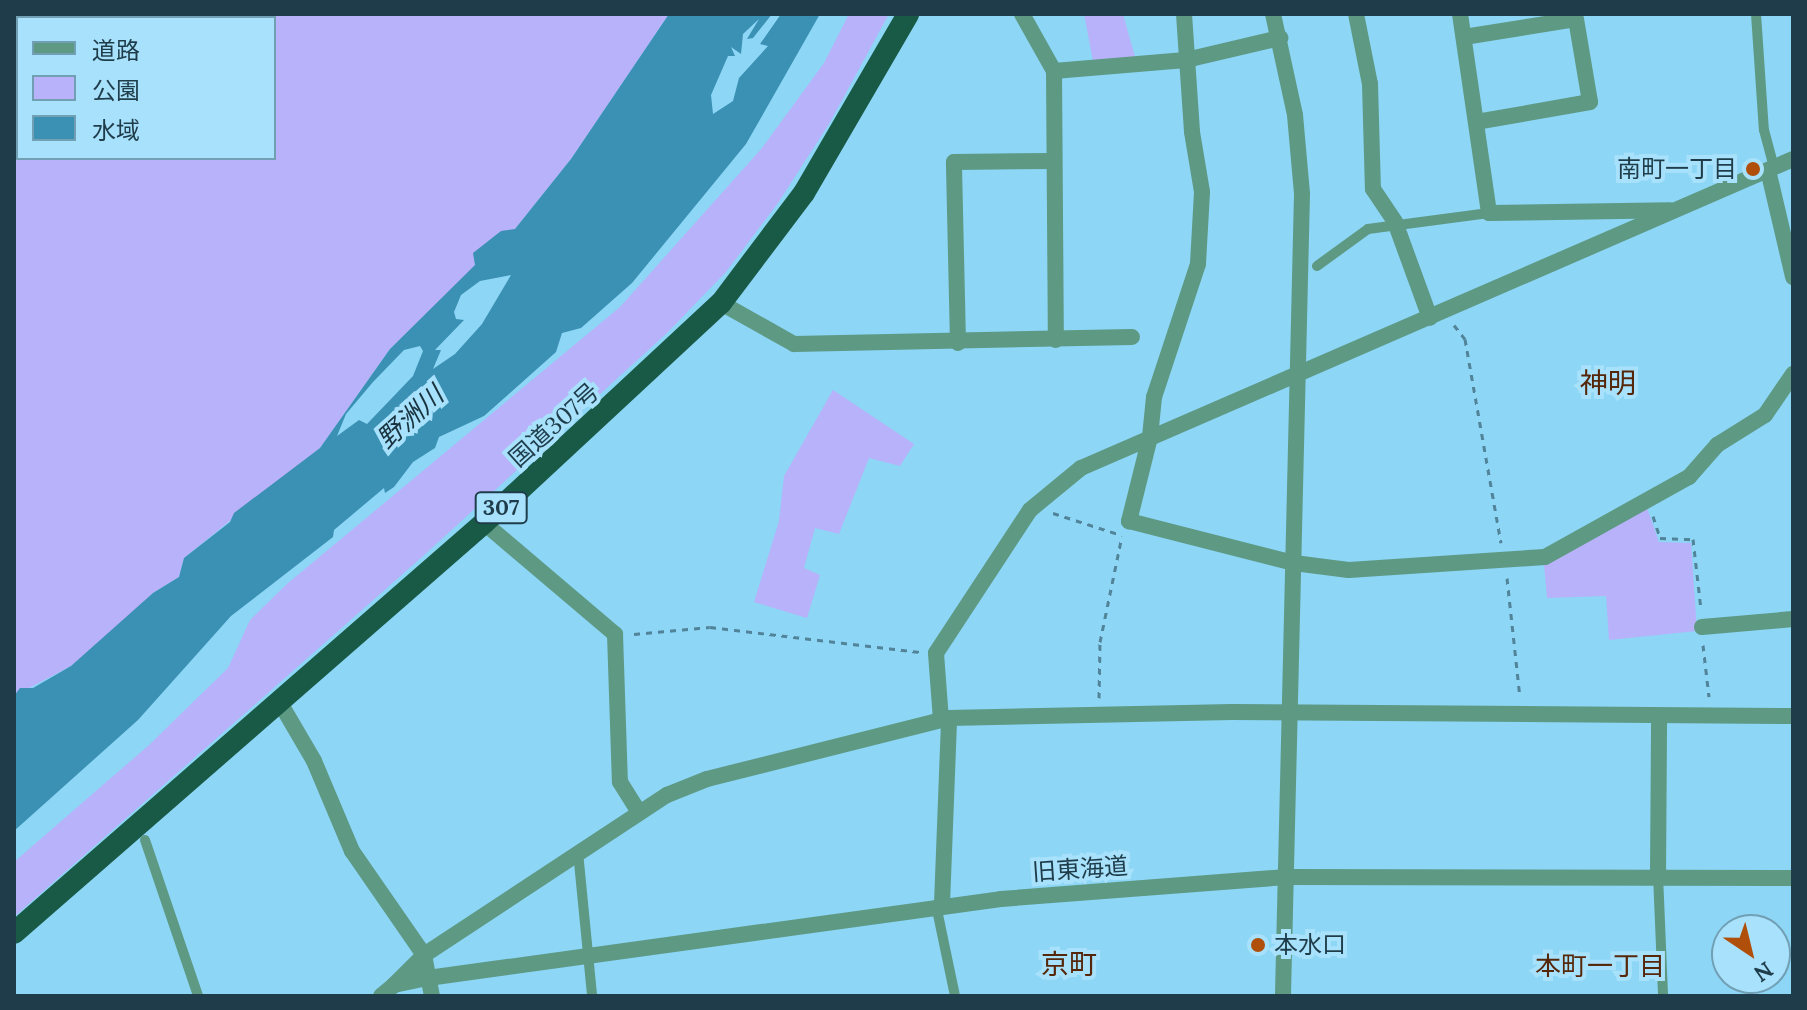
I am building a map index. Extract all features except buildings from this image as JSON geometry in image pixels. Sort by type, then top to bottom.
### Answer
[{"type":"highway","name":"国道307号","points":[[14,933],[484,523],[721,303],[804,193],[908,14]]},
{"type":"street","points":[[1022,14],[1054,71],[1056,340]]},
{"type":"street","points":[[1184,14],[1186,60],[1202,192],[1198,264],[1154,397],[1150,437],[1126,528],[1294,563],[1363,571],[1545,557],[1647,497],[1689,477],[1717,445],[1765,415],[1793,374]]},
{"type":"street","points":[[1273,14],[1295,115],[1302,194],[1283,996]]},
{"type":"street","points":[[1356,14],[1370,84],[1373,189],[1395,222],[1437,315]]},
{"type":"street","points":[[1460,14],[1489,213],[1677,209]]},
{"type":"street","points":[[1464,37],[1576,19],[1590,102],[1477,122]]},
{"type":"street","points":[[1054,71],[1186,60],[1280,38]]},
{"type":"street","points":[[939,904],[945,719],[936,653],[1033,507],[1081,468],[1793,159]]},
{"type":"street","points":[[958,343],[954,162],[1053,161]]},
{"type":"street","points":[[1771,168],[1793,277]]},
{"type":"street","points":[[721,303],[794,344],[1132,337]]},
{"type":"street","points":[[484,523],[615,634],[620,782],[638,811]]},
{"type":"street","points":[[1702,627],[1793,619]]},
{"type":"street","points":[[279,701],[314,761],[352,851],[424,955],[432,996]]},
{"type":"street","points":[[394,985],[424,955],[638,811],[707,779],[945,719],[1290,713],[1659,718],[1793,716]]},
{"type":"street","points":[[1658,875],[1659,718]]},
{"type":"street","name":"旧東海道","points":[[381,996],[394,985],[428,978],[939,904],[1287,877],[1658,875],[1793,878]]},
{"type":"lane","points":[[1756,14],[1764,130],[1771,168]]},
{"type":"lane","points":[[1317,266],[1368,229],[1395,222],[1489,213]]},
{"type":"lane","points":[[145,840],[198,996]]},
{"type":"lane","points":[[578,852],[592,996]]},
{"type":"lane","points":[[1658,875],[1663,996]]},
{"type":"lane","points":[[939,904],[955,996]]},
{"type":"path","points":[[1437,315],[1465,339],[1504,559],[1521,717]]},
{"type":"path","points":[[1647,497],[1660,538],[1693,539],[1712,717]]},
{"type":"path","points":[[1033,507],[1126,528],[1100,642],[1098,714]]},
{"type":"path","points":[[615,634],[710,627],[936,653]]},
{"type":"green space","points":[[14,14],[669,14],[571,159],[515,229],[390,349],[320,448],[184,558],[179,577],[153,593],[113,632],[71,666],[14,696]]},
{"type":"green space","points":[[849,14],[889,14],[829,124],[778,203],[726,272],[667,333],[422,557],[14,917],[14,862],[149,745],[228,668],[250,620],[288,583],[620,307],[762,148],[824,63]]},
{"type":"green space","points":[[1084,14],[1123,14],[1135,57],[1093,61]]},
{"type":"green space","points":[[833,390],[914,444],[900,466],[869,458],[839,534],[815,528],[804,568],[820,575],[807,618],[754,602],[779,521],[784,476]]},
{"type":"green space","points":[[1646,505],[1659,542],[1691,543],[1697,631],[1609,640],[1606,596],[1547,598],[1544,565]]},
{"type":"water","name":"野洲川","points":[[669,14],[772,14],[753,38],[747,39],[759,19],[743,34],[741,54],[731,47],[735,56],[728,56],[711,95],[713,114],[733,101],[739,78],[768,46],[760,44],[781,14],[820,14],[746,144],[632,283],[581,328],[562,333],[556,352],[484,416],[439,437],[435,448],[413,462],[394,487],[385,493],[384,488],[334,530],[333,537],[231,616],[138,720],[14,831],[14,696],[20,688],[33,688],[71,666],[153,593],[179,577],[184,558],[230,522],[234,513],[320,448],[390,349],[475,265],[473,253],[501,231],[515,229],[571,159]],"holes":[[[511,275],[482,324],[455,354],[433,369],[441,350],[435,350],[464,320],[456,319],[454,312],[461,295],[480,281]],[[420,346],[423,351],[413,376],[367,424],[359,420],[337,436],[346,414],[373,382],[404,350]]]},
{"type":"place","name":"南町一丁目","points":[[1753,169]]},
{"type":"place","name":"本水口","points":[[1258,945]]},
{"type":"district","name":"神明","points":[[1608,383]]},
{"type":"district","name":"京町","points":[[1069,964]]},
{"type":"district","name":"本町一丁目","points":[[1600,966]]}]
